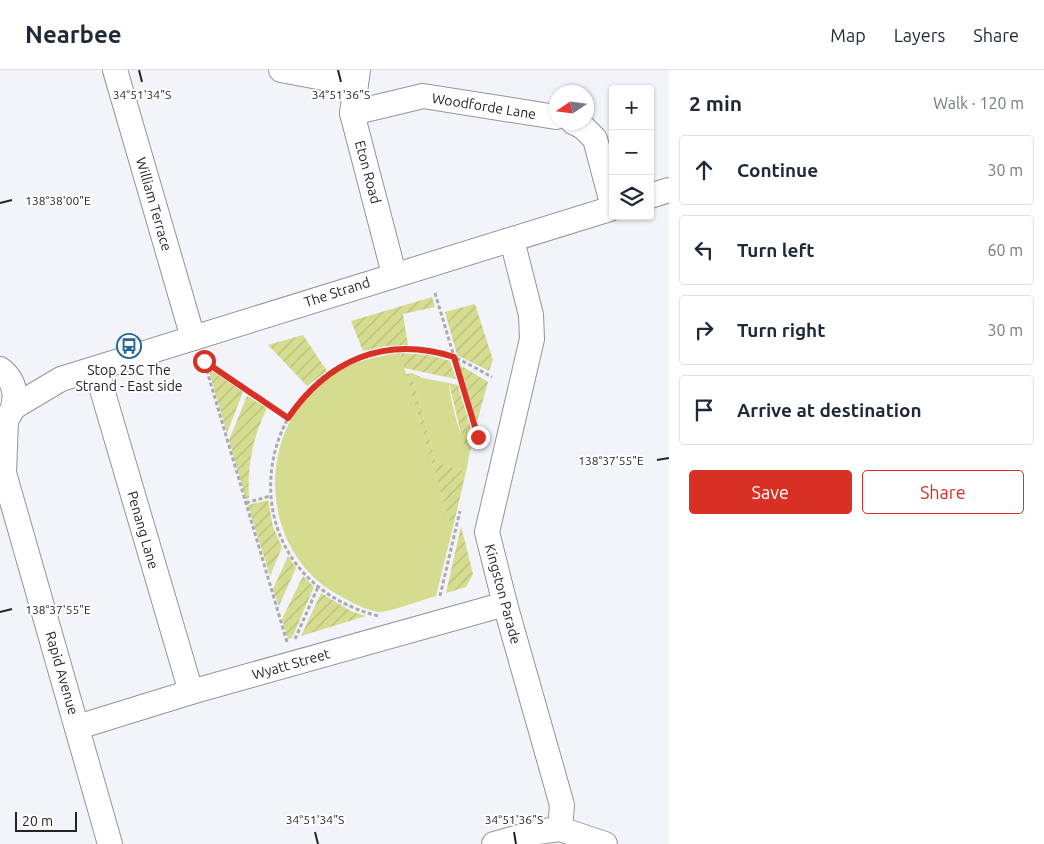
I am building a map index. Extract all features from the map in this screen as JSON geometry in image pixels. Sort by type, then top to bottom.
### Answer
[{"type":"street","name":"William Terrace","points":[[115,70],[193,338]]},
{"type":"street","points":[[281,70],[356,77]]},
{"type":"street","name":"Eton Road","points":[[356,77],[352,113],[394,274]]},
{"type":"street","name":"Woodforde Lane","points":[[352,113],[424,96],[549,116]]},
{"type":"street","points":[[586,130],[595,139],[609,192]]},
{"type":"street","points":[[654,195],[669,190]]},
{"type":"street","name":"The Strand","points":[[7,418],[61,379],[609,208]]},
{"type":"street","name":"Kingston Parade","points":[[512,240],[531,315],[532,339],[487,532],[505,604],[562,805],[560,829]]},
{"type":"street","name":"Penang Lane","points":[[96,368],[191,692]]},
{"type":"street","name":"The Strand","points":[[5,374],[61,379]]},
{"type":"street","name":"Rapid Avenue","points":[[5,374],[16,397],[7,418],[2,471],[78,727],[110,844]]},
{"type":"street","name":"Wyatt Street","points":[[78,727],[191,692],[505,604]]},
{"type":"street","points":[[494,844],[537,832],[560,829],[605,844]]},
{"type":"path","points":[[435,293],[478,437]]},
{"type":"path","points":[[379,616],[353,608],[318,587],[300,568],[285,545],[279,531],[270,496],[271,466],[281,432],[301,399],[320,381],[358,358],[379,351],[432,350],[454,357],[492,377]]},
{"type":"path","points":[[287,642],[204,361],[288,418]]},
{"type":"path","points":[[246,503],[270,496]]},
{"type":"path","points":[[440,596],[460,511]]},
{"type":"path","points":[[295,639],[318,587]]},
{"type":"green space","points":[[432,297],[435,307],[403,314],[408,345],[386,346],[363,351],[351,321]]},
{"type":"green space","points":[[475,304],[493,360],[489,371],[457,355],[445,312]]},
{"type":"green space","points":[[303,335],[327,371],[307,386],[268,345]]},
{"type":"green space","points":[[400,353],[452,531],[436,596],[378,612],[360,606],[333,592],[308,571],[290,546],[279,517],[275,486],[278,455],[288,425],[305,399],[329,377],[346,367],[372,358]]},
{"type":"green space","points":[[400,353],[429,355],[450,361],[456,379],[404,368]]},
{"type":"green space","points":[[460,365],[488,382],[477,422]]},
{"type":"green space","points":[[208,368],[243,392],[227,433]]},
{"type":"green space","points":[[412,373],[423,378],[412,376],[436,462],[466,472],[452,531],[406,374]]},
{"type":"green space","points":[[412,376],[449,383],[456,419],[463,439],[470,451],[466,472],[436,462]]},
{"type":"green space","points":[[449,383],[458,385],[474,439],[470,451],[463,442]]},
{"type":"green space","points":[[247,396],[267,408],[252,452],[249,498],[246,499],[229,440]]},
{"type":"green space","points":[[268,500],[273,527],[282,547],[270,576],[248,505]]},
{"type":"green space","points":[[461,526],[473,574],[466,587],[446,593]]},
{"type":"green space","points":[[288,556],[296,568],[279,606],[273,589]]},
{"type":"green space","points":[[303,576],[314,587],[292,638],[288,639],[282,619]]},
{"type":"green space","points":[[321,593],[351,611],[366,616],[301,636]]},
{"type":"place","name":"Stop 25C The Strand - East side","points":[[129,346]]},
{"type":"route","points":[[204,361],[288,418],[301,399],[320,381],[338,368],[358,358],[379,351],[432,350],[454,357],[478,437]]}]
